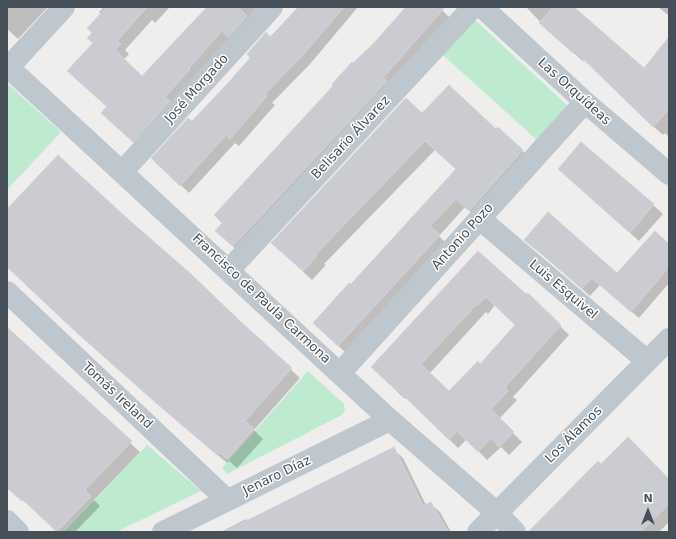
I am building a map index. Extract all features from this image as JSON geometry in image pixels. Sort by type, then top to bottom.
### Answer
[{"type":"street","points":[[7,68],[64,7]]},
{"type":"street","name":"José Morgado","points":[[122,172],[272,7]]},
{"type":"street","name":"Belisario Álvarez","points":[[229,270],[473,7]]},
{"type":"street","name":"Las Orquídeas","points":[[482,7],[585,102],[669,174]]},
{"type":"street","name":"Francisco de Paula Carmona","points":[[7,68],[340,372],[390,420],[497,513],[515,532]]},
{"type":"street","name":"Antonio Pozo","points":[[340,372],[585,102]]},
{"type":"street","name":"Luis Esquivel","points":[[480,219],[647,361]]},
{"type":"street","name":"Tomás Ireland","points":[[7,292],[227,500]]},
{"type":"street","name":"Los Álamos","points":[[478,532],[669,339]]},
{"type":"street","name":"Jenaro Díaz","points":[[163,532],[390,420]]},
{"type":"street","points":[[7,521],[18,532]]},
{"type":"green space","points":[[475,20],[569,107],[538,141],[443,55]]},
{"type":"green space","points":[[9,85],[61,132],[7,190],[7,87]]},
{"type":"green space","points":[[308,371],[344,404],[345,410],[342,415],[227,474],[222,468]]},
{"type":"green space","points":[[147,445],[201,491],[116,532],[64,532]]},
{"type":"building","points":[[107,7],[147,7],[117,41],[121,44],[115,50],[142,76],[207,7],[238,7],[247,16],[228,37],[222,31],[165,97],[170,101],[133,142],[101,113],[107,106],[67,71],[93,43],[87,38],[92,33],[87,28]]},
{"type":"building","points":[[299,7],[344,7],[302,56],[265,94],[267,96],[230,139],[226,135],[180,186],[151,158],[188,118],[192,121],[228,83],[250,58],[247,54],[266,32],[270,37]]},
{"type":"building","points":[[406,7],[445,7],[383,78],[387,81],[233,246],[215,231],[222,223],[214,215],[333,86],[332,84],[352,62],[353,63],[373,44]]},
{"type":"building","points":[[553,7],[574,7],[644,68],[669,37],[669,109],[653,127],[575,51],[573,53],[539,23]]},
{"type":"building","points":[[449,85],[496,129],[498,127],[523,150],[469,211],[456,199],[430,226],[440,235],[338,346],[313,323],[349,283],[351,284],[456,169],[425,141],[316,254],[317,256],[303,271],[271,243],[406,98],[422,113]]},
{"type":"building","points":[[581,142],[654,204],[630,233],[558,169]]},
{"type":"building","points":[[58,155],[191,274],[292,368],[245,421],[254,429],[227,459],[219,452],[217,455],[155,402],[76,332],[7,267],[7,209]]},
{"type":"building","points":[[548,212],[617,273],[655,231],[669,244],[669,267],[631,312],[592,278],[582,289],[540,251],[539,252],[524,240]]},
{"type":"building","points":[[478,251],[526,294],[528,293],[561,325],[505,387],[508,391],[491,409],[514,432],[499,447],[491,438],[478,452],[457,431],[449,440],[397,389],[396,390],[371,367]],"holes":[[[486,297],[515,325],[480,364],[478,361],[449,391],[421,364],[477,304],[478,305]]]},
{"type":"building","points":[[7,327],[132,441],[85,490],[91,496],[57,532],[23,500],[22,501],[7,488]]},
{"type":"building","points":[[628,437],[669,479],[669,504],[641,532],[528,532],[598,461],[601,464]]},
{"type":"building","points":[[394,447],[423,506],[431,502],[448,532],[224,532]]}]
